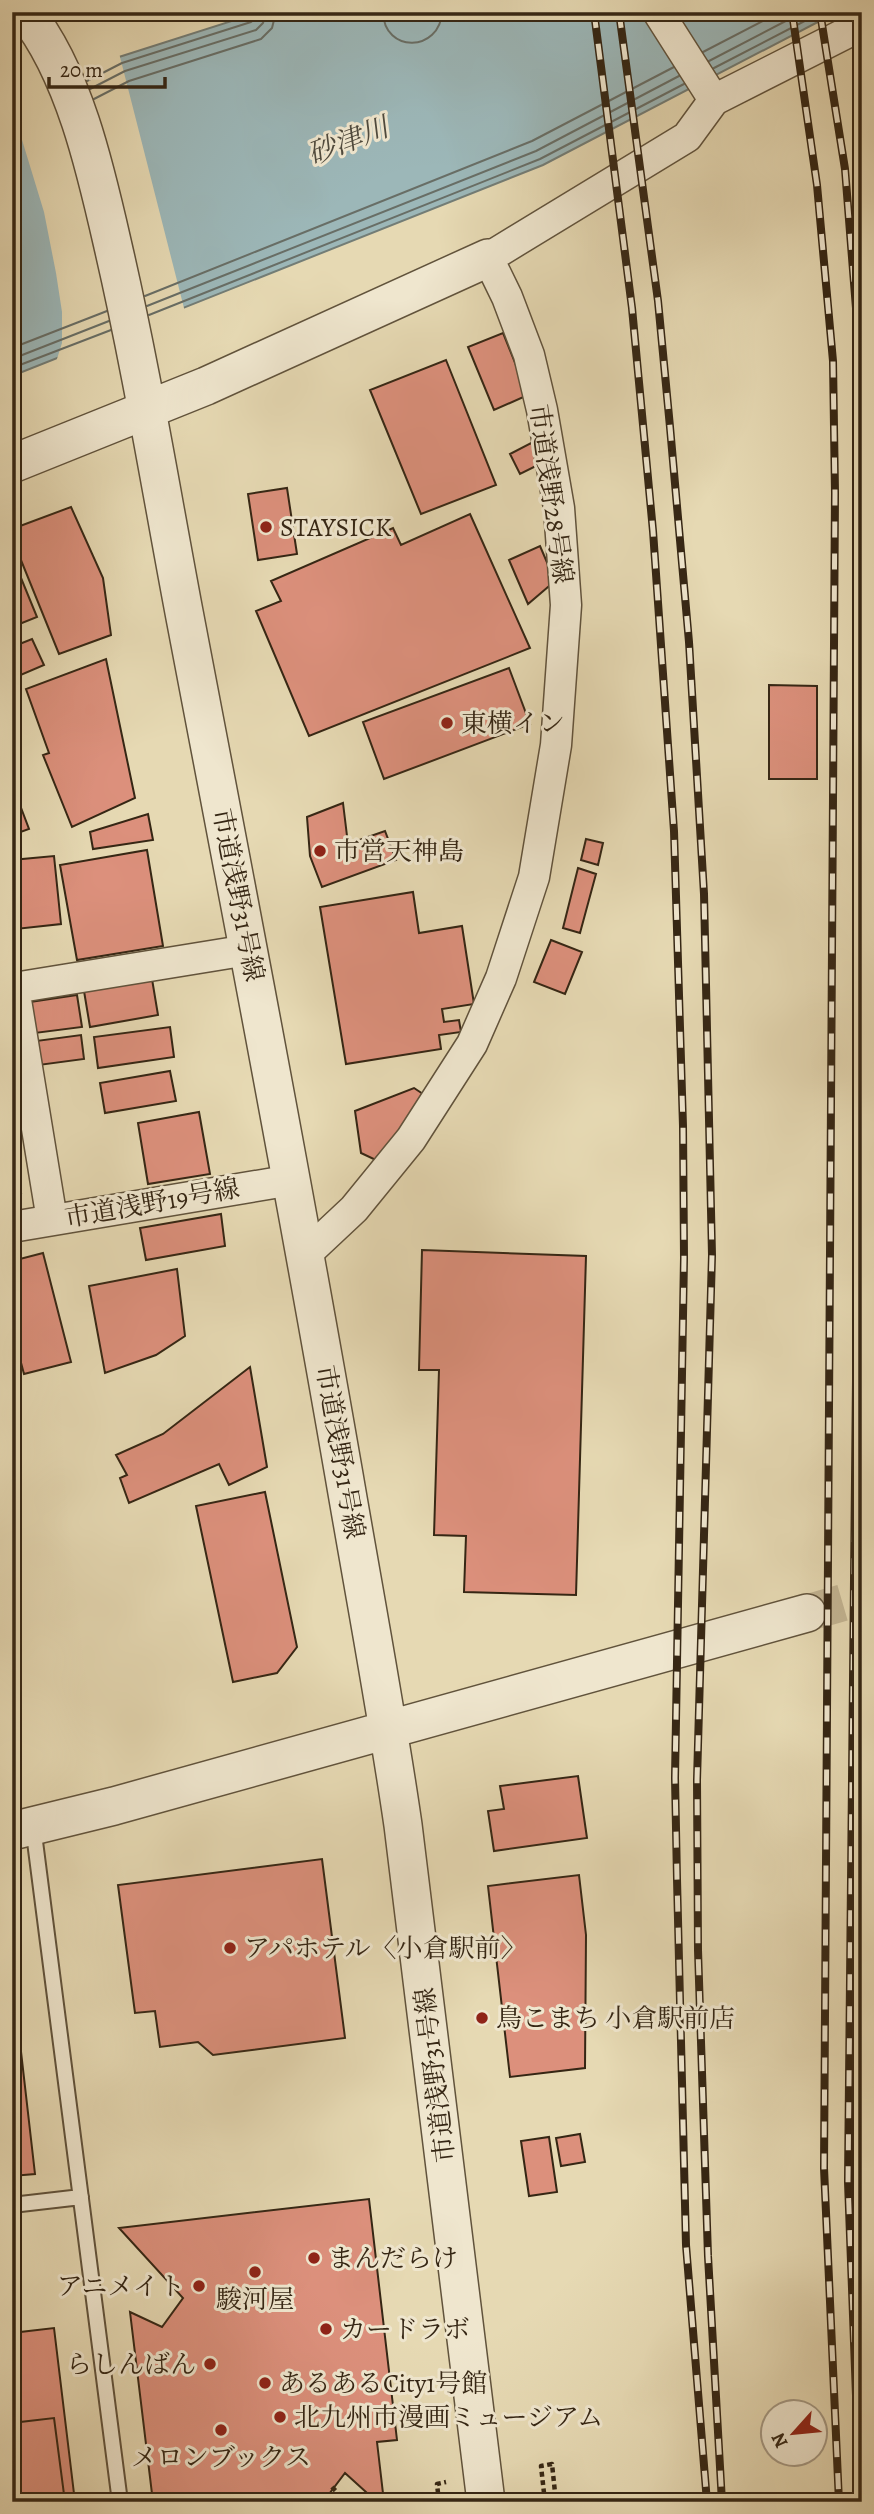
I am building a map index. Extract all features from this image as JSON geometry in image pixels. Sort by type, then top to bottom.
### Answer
[{"type":"street","name":"市道浅野31号線","points":[[25,12],[53,52],[74,105],[100,188],[135,341],[306,1254],[389,1730],[421,1958],[486,2502]]},
{"type":"street","points":[[658,12],[714,100]]},
{"type":"street","points":[[12,464],[206,386],[488,258],[687,136],[714,100],[862,25]]},
{"type":"street","name":"市道浅野28号線","points":[[306,1254],[354,1209],[411,1139],[472,1044],[501,978],[534,877],[556,745],[566,605],[559,508],[542,410],[529,355],[507,297],[488,258]]},
{"type":"street","points":[[52,1220],[14,988],[248,950]]},
{"type":"street","name":"市道浅野19号線","points":[[12,1227],[292,1180]]},
{"type":"street","points":[[23,1829],[807,1613]]},
{"type":"lane","points":[[23,1829],[46,1916],[120,2502]]},
{"type":"lane","points":[[12,2205],[81,2197]]},
{"type":"path","points":[[545,2502],[541,2466],[552,2464],[556,2502]]},
{"type":"path","points":[[332,2487],[346,2502]]},
{"type":"water","name":"砂津川","points":[[260,12],[408,12],[411,17],[422,12],[837,12],[543,165],[12,376],[12,111],[119,57]]},
{"type":"pier","points":[[119,53],[185,312],[56,362],[62,343],[62,312],[56,273],[44,212],[12,107]]},
{"type":"building","points":[[503,333],[528,395],[494,410],[468,347]]},
{"type":"building","points":[[446,360],[496,485],[421,514],[370,390]]},
{"type":"building","points":[[531,443],[542,463],[520,474],[510,454]]},
{"type":"building","points":[[287,488],[297,554],[258,560],[248,494]]},
{"type":"building","points":[[71,507],[103,578],[111,635],[59,654],[12,538],[12,529]]},
{"type":"building","points":[[470,514],[530,648],[309,736],[256,611],[281,601],[271,581],[393,528],[401,545]]},
{"type":"building","points":[[540,546],[555,581],[528,604],[509,560]]},
{"type":"building","points":[[12,556],[37,617],[12,627]]},
{"type":"building","points":[[32,639],[44,665],[16,677],[12,669],[12,647]]},
{"type":"building","points":[[106,659],[135,798],[72,827],[43,755],[49,753],[26,689]]},
{"type":"building","name":"東横イン","points":[[509,668],[530,724],[384,779],[363,722]]},
{"type":"building","points":[[769,685],[817,686],[817,779],[769,779]]},
{"type":"building","points":[[12,784],[29,829],[12,835]]},
{"type":"building","points":[[343,803],[348,844],[385,831],[396,860],[322,887],[310,856],[307,817]]},
{"type":"building","points":[[148,814],[153,840],[93,849],[90,832]]},
{"type":"building","points":[[586,839],[603,843],[598,865],[581,860]]},
{"type":"building","points":[[147,850],[163,946],[77,960],[60,865]]},
{"type":"building","points":[[54,856],[61,924],[16,929],[12,860]]},
{"type":"building","points":[[578,868],[596,874],[580,933],[563,928]]},
{"type":"building","points":[[413,892],[419,933],[462,926],[474,1004],[442,1009],[444,1022],[459,1020],[461,1032],[439,1035],[441,1049],[346,1064],[320,907]]},
{"type":"building","points":[[551,940],[582,952],[565,994],[534,982]]},
{"type":"building","points":[[152,979],[158,1015],[90,1027],[84,991]]},
{"type":"building","points":[[77,995],[82,1027],[35,1033],[30,1002]]},
{"type":"building","points":[[170,1027],[174,1057],[98,1068],[94,1037]]},
{"type":"building","points":[[81,1035],[84,1059],[39,1065],[36,1041]]},
{"type":"building","points":[[170,1071],[176,1101],[105,1113],[100,1083]]},
{"type":"building","points":[[414,1088],[426,1096],[380,1162],[361,1153],[355,1111]]},
{"type":"building","points":[[12,1103],[18,1132],[12,1133]]},
{"type":"building","points":[[199,1112],[210,1174],[148,1184],[138,1123]]},
{"type":"building","points":[[12,1161],[21,1193],[12,1196]]},
{"type":"building","points":[[221,1214],[225,1246],[146,1260],[140,1228]]},
{"type":"building","points":[[422,1250],[586,1256],[576,1595],[464,1592],[466,1536],[434,1535],[439,1370],[419,1370]]},
{"type":"building","points":[[43,1253],[71,1362],[24,1374],[12,1329],[12,1261]]},
{"type":"building","points":[[177,1269],[185,1336],[156,1355],[105,1373],[89,1286]]},
{"type":"building","points":[[250,1367],[267,1467],[229,1485],[219,1464],[129,1503],[120,1478],[127,1475],[116,1455],[163,1434]]},
{"type":"building","points":[[265,1492],[297,1647],[277,1673],[233,1682],[196,1506]]},
{"type":"building","points":[[578,1776],[587,1838],[494,1851],[488,1811],[504,1809],[500,1786]]},
{"type":"building","name":"アパホテル〈小倉駅前〉","points":[[322,1859],[345,2038],[213,2055],[198,2042],[160,2047],[155,2011],[135,2013],[118,1885]]},
{"type":"building","points":[[579,1875],[586,1935],[585,2068],[510,2077],[488,1886]]},
{"type":"building","points":[[12,1973],[35,2174],[12,2176]]},
{"type":"building","points":[[580,2134],[585,2162],[561,2166],[556,2138]]},
{"type":"building","points":[[549,2137],[557,2192],[529,2196],[521,2141]]},
{"type":"building","name":"あるあるCity1号館","points":[[369,2199],[397,2440],[377,2442],[384,2502],[377,2502],[345,2473],[323,2502],[153,2502],[130,2312],[162,2327],[183,2298],[119,2228]]},
{"type":"building","points":[[54,2328],[75,2502],[12,2502],[12,2333]]},
{"type":"building","points":[[54,2418],[65,2502],[12,2502],[12,2423]]},
{"type":"tunnel","points":[[807,1613],[862,1597]]},
{"type":"railway","points":[[594,12],[632,308],[653,531],[674,831],[684,1258],[675,1778],[686,2245],[707,2502]]},
{"type":"railway","points":[[619,12],[658,301],[689,642],[704,894],[712,1255],[697,1780],[698,1950],[708,2256],[722,2502]]},
{"type":"railway","points":[[792,12],[817,185],[833,361],[835,493],[824,2168],[839,2502]]},
{"type":"railway","points":[[820,12],[845,169],[862,384]]},
{"type":"railway","points":[[860,2502],[848,2182],[862,778]]},
{"type":"place","name":"STAYSICK","points":[[266,527]]},
{"type":"place","name":"東横イン","points":[[447,723]]},
{"type":"place","name":"市営天神島","points":[[320,851]]},
{"type":"place","name":"アパホテル〈小倉駅前〉","points":[[230,1948]]},
{"type":"place","name":"鳥こまち 小倉駅前店","points":[[482,2018]]},
{"type":"place","name":"まんだらけ","points":[[314,2258]]},
{"type":"place","name":"駿河屋","points":[[255,2272]]},
{"type":"place","name":"アニメイト","points":[[199,2286]]},
{"type":"place","name":"カードラボ","points":[[326,2329]]},
{"type":"place","name":"らしんばん","points":[[210,2364]]},
{"type":"place","name":"あるあるCity1号館","points":[[265,2383]]},
{"type":"place","name":"北九州市漫画ミュージアム","points":[[280,2417]]},
{"type":"place","name":"メロンブックス","points":[[221,2430]]}]
